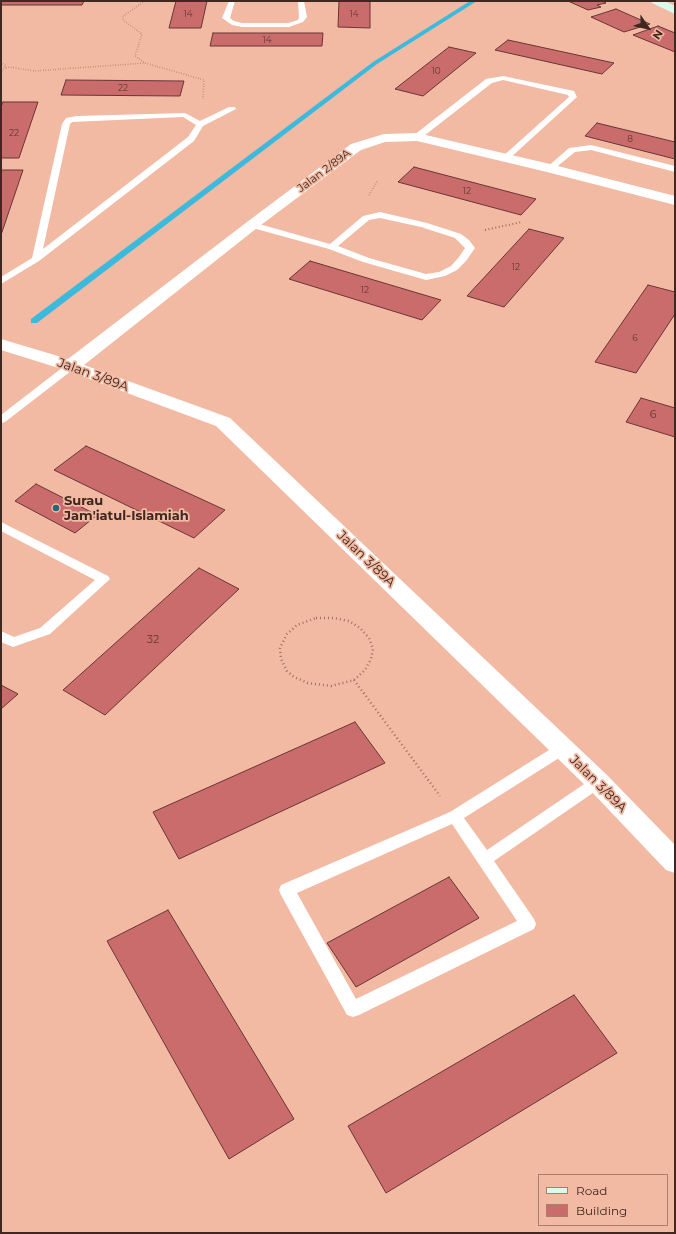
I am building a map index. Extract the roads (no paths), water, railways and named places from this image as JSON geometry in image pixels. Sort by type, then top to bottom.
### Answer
[{"type":"street","points":[[656,1],[675,10]]},
{"type":"street","name":"Jalan 2/89A","points":[[71,366],[252,225],[356,147],[384,138],[417,137],[506,157],[675,201]]},
{"type":"street","name":"Jalan 3/89A","points":[[1,344],[71,366],[223,422],[598,782],[675,862]]},
{"type":"lane","points":[[232,1],[226,18],[232,22],[242,25],[289,25],[301,21],[303,16],[301,1]]},
{"type":"lane","points":[[417,137],[489,81],[503,78],[571,94],[573,97],[506,157]]},
{"type":"lane","points":[[1,281],[36,259],[191,139],[200,124],[232,109]]},
{"type":"lane","points":[[36,259],[66,124],[69,120],[77,118],[185,115],[200,124]]},
{"type":"lane","points":[[550,168],[572,150],[591,148],[675,169]]},
{"type":"lane","points":[[252,225],[332,247],[366,260],[426,277],[442,274],[454,268],[470,248],[466,242],[458,236],[424,225],[380,215],[366,218],[332,247]]},
{"type":"lane","points":[[1,420],[71,366]]},
{"type":"lane","points":[[1,526],[104,579],[45,631],[13,642],[1,636]]},
{"type":"lane","points":[[455,816],[528,924],[353,1009],[287,890],[455,816],[562,749]]},
{"type":"lane","points":[[484,860],[598,782]]},
{"type":"waterway","points":[[34,321],[375,63],[474,1]]},
{"type":"place","name":"Surau Jam'iatul-Islamiah","points":[[56,508]]}]
